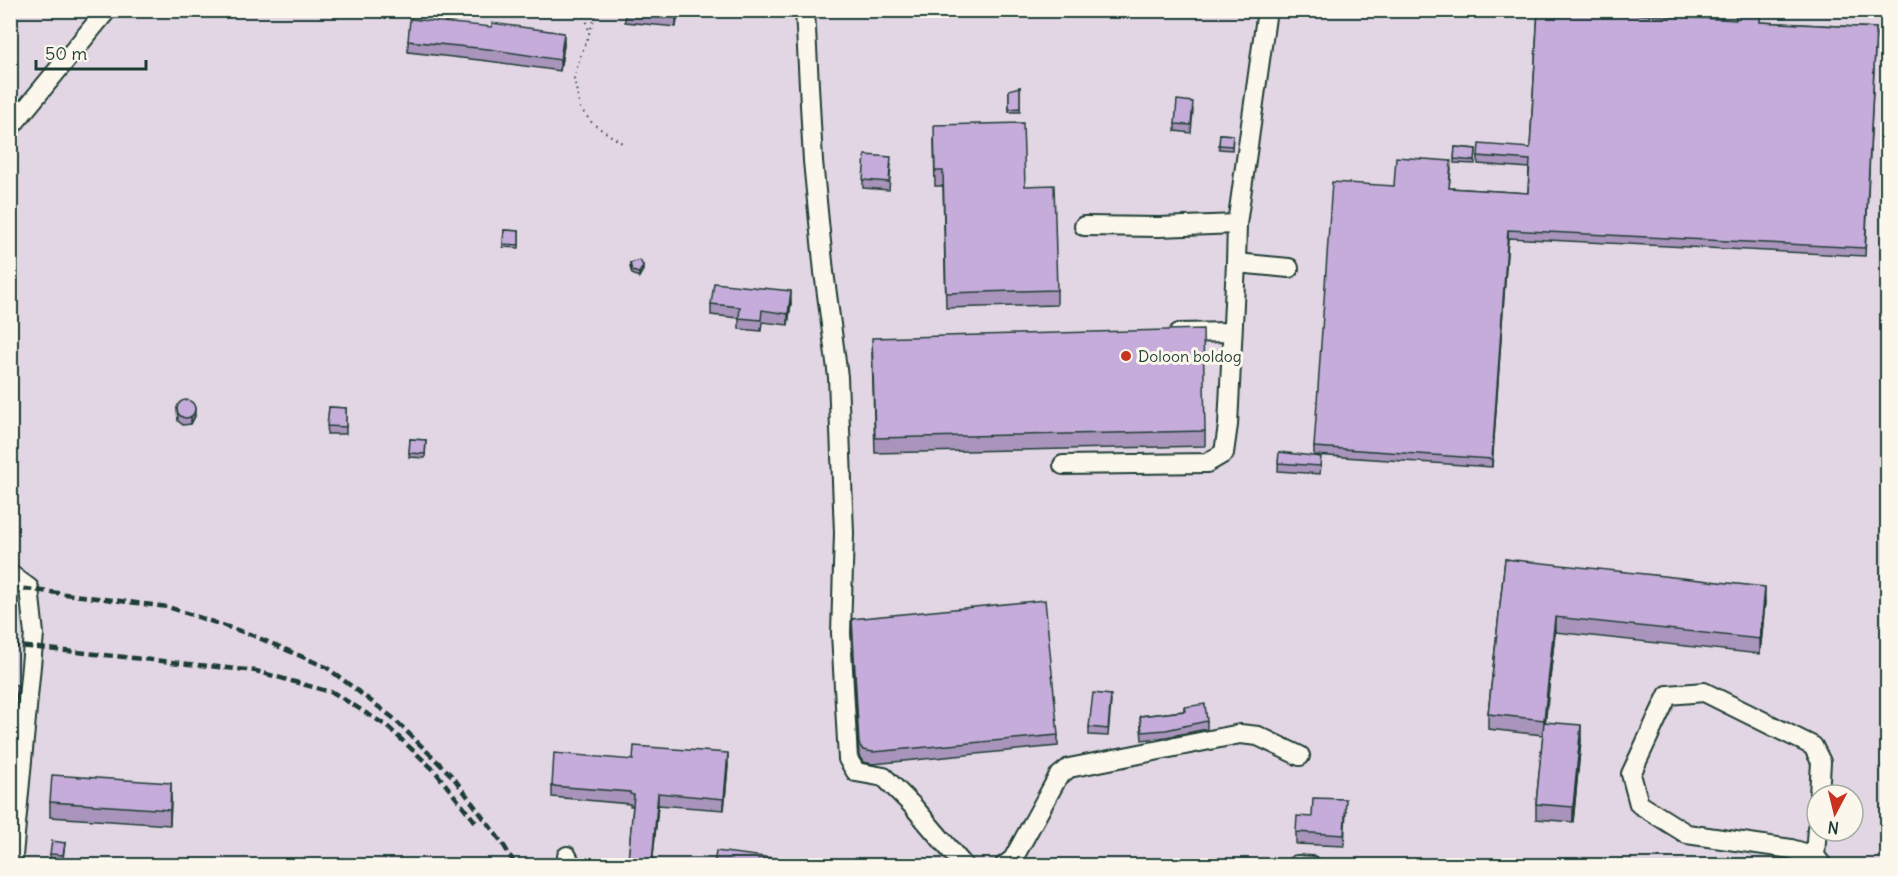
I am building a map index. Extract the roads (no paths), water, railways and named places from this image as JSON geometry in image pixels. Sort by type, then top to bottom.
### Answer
[{"type":"street","points":[[10,128],[107,10]]},
{"type":"street","points":[[805,10],[813,161],[824,272],[838,377],[844,533],[841,633],[848,759],[856,772],[884,777],[912,805],[964,866]]},
{"type":"street","points":[[1063,465],[1207,463],[1224,453],[1228,425],[1237,224],[1267,10]]},
{"type":"street","points":[[1084,226],[1158,227],[1237,224]]},
{"type":"street","points":[[1236,263],[1289,268]]},
{"type":"street","points":[[1162,334],[1231,332]]},
{"type":"street","points":[[10,574],[30,588],[34,634],[14,805],[12,866]]},
{"type":"street","points":[[1818,843],[1819,861],[1791,849],[1687,834],[1639,804],[1630,774],[1668,695],[1704,692],[1813,746],[1821,762],[1820,783]]},
{"type":"street","points":[[1004,866],[1013,859],[1058,777],[1069,768],[1240,734],[1258,736],[1300,756]]},
{"type":"railway","points":[[10,587],[168,607],[252,635],[326,667],[392,717],[453,777],[503,844],[516,866]]},
{"type":"railway","points":[[10,645],[256,671],[334,693],[387,726],[434,770],[477,824]]},
{"type":"place","name":"Doloon boldog","points":[[1126,356]]}]
